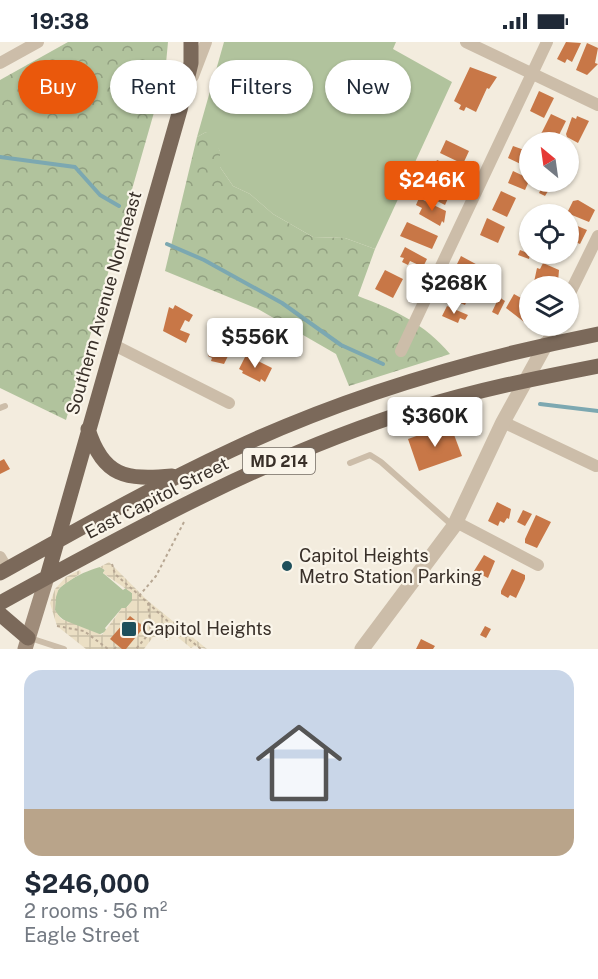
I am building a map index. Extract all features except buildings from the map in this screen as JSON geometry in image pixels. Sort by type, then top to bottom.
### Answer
[{"type":"main road","points":[[190,60],[191,42]]},
{"type":"main road","name":"Southern Avenue Northeast","points":[[47,578],[179,114]]},
{"type":"main road","name":"East Capitol Street","points":[[2,567],[55,544],[181,475],[250,442],[347,403],[453,369],[546,344],[598,334]]},
{"type":"main road","name":"East Capitol Street","points":[[0,603],[173,509],[305,451],[416,409],[526,380],[598,366]]},
{"type":"main road","points":[[88,429],[94,449],[109,468],[122,475],[139,479],[181,475]]},
{"type":"main road","points":[[26,643],[47,578]]},
{"type":"main road","points":[[0,614],[26,643]]},
{"type":"street","points":[[0,63],[38,42]]},
{"type":"street","name":"Southern Avenue Northeast","points":[[197,66],[206,42]]},
{"type":"street","points":[[466,42],[598,105]]},
{"type":"street","points":[[401,351],[547,42]]},
{"type":"street","points":[[578,276],[598,236]]},
{"type":"street","points":[[362,649],[455,524],[504,422],[550,336]]},
{"type":"street","points":[[112,344],[229,403]]},
{"type":"street","points":[[504,422],[596,465]]},
{"type":"street","points":[[455,524],[538,565]]},
{"type":"lane","points":[[350,463],[370,455],[455,524]]},
{"type":"lane","points":[[26,643],[64,649]]},
{"type":"path","points":[[139,596],[156,576],[184,517]]},
{"type":"path","points":[[112,564],[115,574],[201,649]]},
{"type":"path","points":[[148,603],[151,631]]},
{"type":"path","points":[[136,649],[151,631],[154,622]]},
{"type":"path","points":[[57,626],[84,631],[108,649]]},
{"type":"path","points":[[151,631],[175,628]]},
{"type":"path","points":[[114,649],[118,645]]},
{"type":"green space","points":[[68,42],[168,42],[166,60],[110,60],[110,114],[154,114],[66,420],[0,388],[0,80],[18,70],[18,114],[98,114],[98,60],[36,60]]},
{"type":"green space","points":[[224,42],[396,42],[393,49],[452,82],[375,249],[345,238],[313,237],[273,214],[250,194],[233,186],[220,167],[220,151],[206,132],[197,137],[209,95],[209,114],[313,114],[313,60],[219,60]]},
{"type":"green space","points":[[206,132],[212,135],[220,151],[220,167],[233,186],[250,194],[273,214],[313,237],[345,238],[375,249],[358,296],[409,319],[430,334],[450,354],[349,386],[336,354],[258,309],[165,271],[197,137]]},
{"type":"green space","points":[[100,567],[105,570],[103,573],[123,590],[126,588],[132,593],[132,601],[126,608],[122,608],[105,628],[107,631],[98,635],[72,625],[59,616],[53,607],[53,599],[57,591],[65,584],[83,573]]},
{"type":"shaded area","points":[[109,562],[147,600],[207,649],[194,646],[191,648],[175,635],[167,641],[164,637],[153,637],[144,649],[86,649],[57,626],[50,603],[55,589],[66,577],[80,570],[81,573],[59,588],[55,610],[61,619],[102,635],[122,608],[126,608],[132,601],[132,593],[103,573],[105,570],[100,567]]},
{"type":"waterway","points":[[0,157],[75,167],[100,195],[119,206]]},
{"type":"waterway","points":[[167,244],[204,260],[282,303],[341,345],[383,364]]},
{"type":"waterway","points":[[540,404],[598,411]]},
{"type":"place","name":"Capitol Heights Metro Station Parking","points":[[287,566]]},
{"type":"place","name":"Capitol Heights","points":[[129,629]]}]
